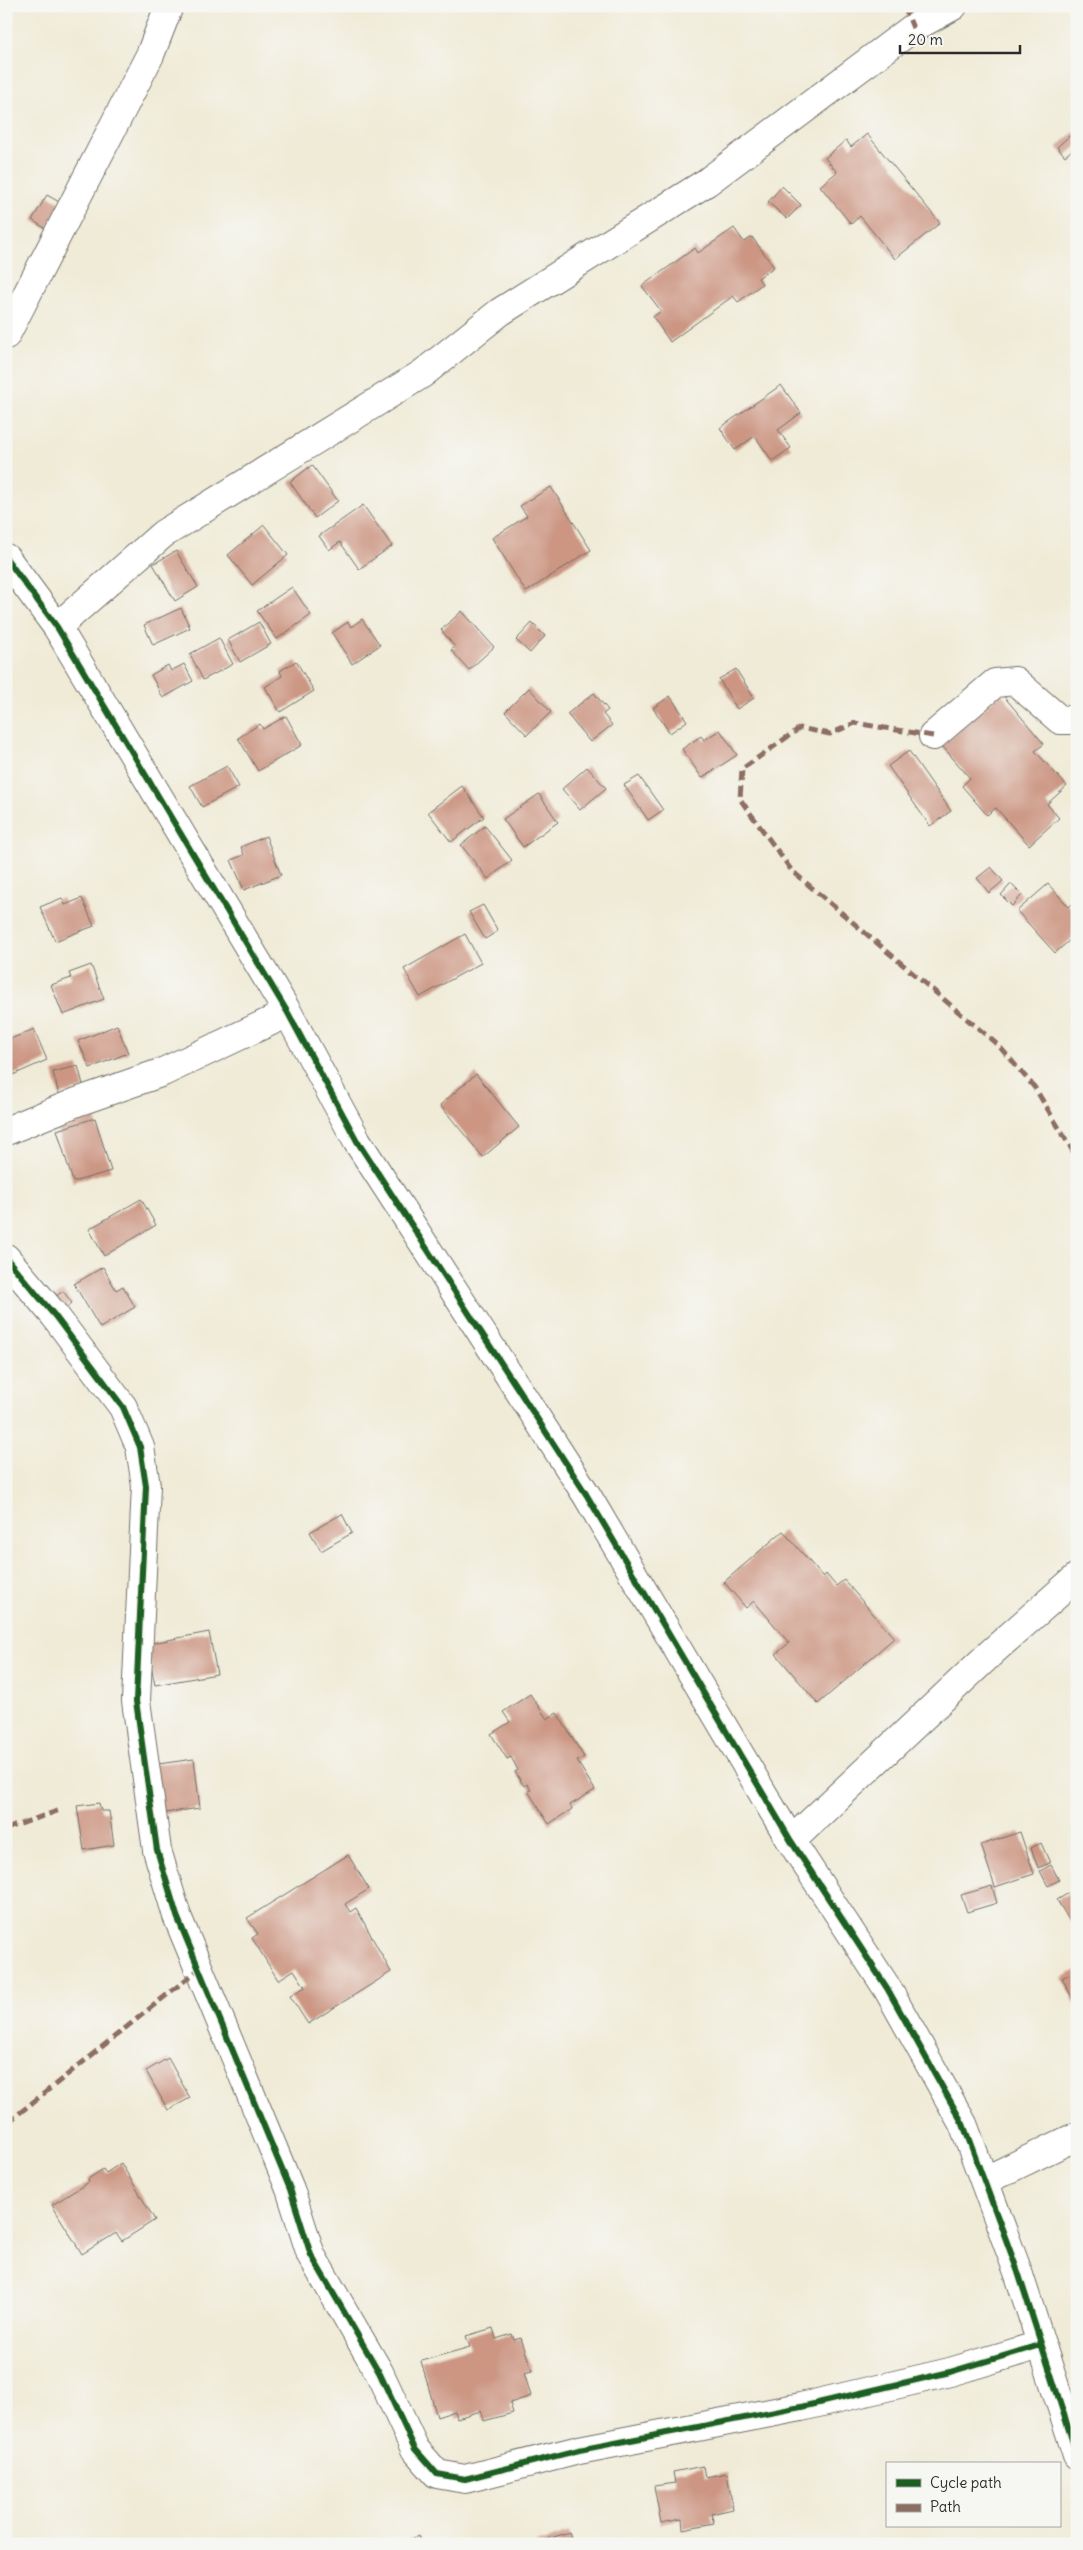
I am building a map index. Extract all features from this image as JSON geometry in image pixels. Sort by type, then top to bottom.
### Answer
[{"type":"street","points":[[6,335],[150,55],[169,6]]},
{"type":"street","points":[[57,627],[163,534],[422,374],[500,312],[707,182],[913,28],[953,6]]},
{"type":"street","points":[[6,558],[57,627],[288,1013],[358,1141],[586,1494],[790,1841],[887,1988],[963,2124],[1018,2272],[1077,2455]]},
{"type":"street","points":[[932,736],[994,683],[1015,681],[1060,720],[1077,720]]},
{"type":"street","points":[[6,1131],[77,1102],[163,1072],[288,1013]]},
{"type":"street","points":[[6,1258],[55,1316],[123,1406],[140,1447],[146,1486],[136,1701],[158,1850],[177,1916],[290,2189],[311,2256],[379,2372],[414,2449],[437,2474],[465,2480],[579,2450],[810,2405],[950,2372],[1040,2345]]},
{"type":"street","points":[[790,1841],[993,1650],[1077,1577]]},
{"type":"street","points":[[984,2181],[1077,2136]]},
{"type":"building","points":[[1074,132],[1077,136],[1077,146],[1065,156],[1057,147]]},
{"type":"building","points":[[867,134],[940,223],[895,259],[860,216],[851,224],[820,186],[837,172],[825,158],[846,140],[851,147]]},
{"type":"building","points":[[782,186],[801,205],[787,219],[768,202]]},
{"type":"building","points":[[47,195],[61,203],[46,229],[32,220]]},
{"type":"building","points":[[734,228],[744,242],[752,237],[774,267],[758,278],[762,284],[738,302],[733,296],[670,342],[653,317],[661,311],[642,286],[695,248],[698,253]]},
{"type":"building","points":[[781,385],[801,413],[778,430],[791,448],[772,461],[755,436],[735,450],[720,428]]},
{"type":"building","points":[[312,465],[338,501],[315,518],[290,482]]},
{"type":"building","points":[[551,487],[591,550],[526,592],[492,538],[527,516],[520,506]]},
{"type":"building","points":[[363,505],[392,546],[359,569],[340,542],[329,550],[319,536]]},
{"type":"building","points":[[264,525],[288,555],[252,585],[228,555]]},
{"type":"building","points":[[176,551],[198,587],[175,601],[153,564]]},
{"type":"building","points":[[292,587],[311,615],[277,639],[257,611]]},
{"type":"building","points":[[181,608],[190,628],[153,645],[144,625]]},
{"type":"building","points":[[462,611],[494,647],[469,670],[451,650],[455,647],[441,630]]},
{"type":"building","points":[[362,619],[380,645],[352,664],[332,633],[348,622],[351,627]]},
{"type":"building","points":[[259,622],[271,644],[240,662],[228,640]]},
{"type":"building","points":[[532,623],[545,636],[530,653],[516,640]]},
{"type":"building","points":[[219,638],[233,664],[203,680],[190,654]]},
{"type":"building","points":[[296,661],[314,691],[280,712],[265,687],[282,676],[280,671]]},
{"type":"building","points":[[184,664],[193,681],[163,698],[151,675],[168,665],[171,671]]},
{"type":"building","points":[[736,669],[754,698],[737,709],[719,679]]},
{"type":"building","points":[[529,688],[551,712],[527,735],[505,712]]},
{"type":"building","points":[[594,693],[608,710],[603,714],[612,725],[590,742],[567,714]]},
{"type":"building","points":[[1001,693],[1044,744],[1035,751],[1067,786],[1047,804],[1059,818],[1029,845],[996,808],[987,815],[962,786],[970,778],[942,746]]},
{"type":"building","points":[[670,696],[687,721],[670,733],[653,708]]},
{"type":"building","points":[[286,716],[302,745],[258,771],[238,738],[260,724],[263,729]]},
{"type":"building","points":[[720,730],[737,755],[702,778],[682,749],[701,736],[704,740]]},
{"type":"building","points":[[909,751],[951,811],[930,826],[888,766]]},
{"type":"building","points":[[227,766],[239,787],[202,807],[190,786]]},
{"type":"building","points":[[587,767],[606,788],[580,810],[562,789]]},
{"type":"building","points":[[639,776],[663,810],[648,820],[624,785]]},
{"type":"building","points":[[462,786],[484,817],[451,842],[428,812]]},
{"type":"building","points":[[539,794],[558,822],[523,847],[503,819]]},
{"type":"building","points":[[485,826],[512,860],[488,879],[461,845]]},
{"type":"building","points":[[266,836],[281,875],[244,890],[231,860],[244,855],[241,847]]},
{"type":"building","points":[[991,867],[1003,881],[989,893],[977,878]]},
{"type":"building","points":[[1011,884],[1022,895],[1012,906],[1001,895]]},
{"type":"building","points":[[1048,884],[1069,907],[1074,902],[1077,906],[1077,934],[1055,953],[1017,911]]},
{"type":"building","points":[[62,898],[65,905],[82,898],[94,926],[55,941],[40,907]]},
{"type":"building","points":[[483,905],[498,931],[485,939],[469,912]]},
{"type":"building","points":[[465,934],[481,963],[420,997],[404,969]]},
{"type":"building","points":[[91,965],[104,999],[63,1015],[51,985],[71,978],[69,973]]},
{"type":"building","points":[[117,1025],[128,1053],[90,1068],[78,1041]]},
{"type":"building","points":[[34,1029],[47,1060],[6,1078],[6,1041]]},
{"type":"building","points":[[78,1066],[84,1088],[59,1095],[53,1072]]},
{"type":"building","points":[[476,1074],[519,1127],[483,1157],[440,1105]]},
{"type":"building","points":[[95,1118],[111,1171],[73,1182],[57,1130]]},
{"type":"building","points":[[141,1199],[156,1225],[104,1256],[89,1229]]},
{"type":"building","points":[[103,1267],[116,1290],[123,1286],[135,1307],[100,1328],[74,1284]]},
{"type":"building","points":[[63,1291],[72,1303],[60,1312],[51,1300]]},
{"type":"building","points":[[342,1514],[352,1533],[321,1551],[310,1532]]},
{"type":"building","points":[[783,1531],[823,1577],[826,1574],[836,1586],[844,1580],[894,1638],[818,1704],[776,1654],[789,1643],[754,1601],[746,1608],[724,1582]]},
{"type":"building","points":[[209,1632],[217,1674],[155,1685],[147,1644]]},
{"type":"building","points":[[530,1694],[547,1719],[557,1713],[584,1757],[577,1761],[595,1790],[570,1805],[572,1809],[549,1824],[528,1791],[531,1790],[527,1784],[524,1786],[515,1772],[518,1770],[511,1757],[507,1759],[491,1734],[510,1722],[503,1712]]},
{"type":"building","points":[[194,1759],[200,1808],[158,1814],[151,1765]]},
{"type":"building","points":[[99,1803],[101,1811],[109,1811],[114,1845],[84,1850],[77,1806]]},
{"type":"building","points":[[1020,1832],[1034,1874],[995,1887],[981,1845]]},
{"type":"building","points":[[1041,1843],[1050,1863],[1038,1868],[1031,1848]]},
{"type":"building","points":[[348,1855],[369,1889],[345,1904],[350,1912],[356,1908],[391,1972],[308,2024],[290,1996],[305,1987],[294,1970],[278,1980],[252,1938],[258,1934],[247,1918]]},
{"type":"building","points":[[1051,1865],[1059,1880],[1048,1886],[1040,1871]]},
{"type":"building","points":[[992,1886],[997,1903],[967,1912],[961,1895]]},
{"type":"building","points":[[1077,1888],[1077,1933],[1057,1900]]},
{"type":"building","points":[[1077,1970],[1077,2007],[1062,1978]]},
{"type":"building","points":[[168,2058],[190,2098],[168,2110],[146,2071]]},
{"type":"building","points":[[121,2163],[155,2220],[122,2241],[116,2233],[82,2254],[52,2205],[89,2182],[88,2179],[103,2169],[106,2173]]},
{"type":"building","points":[[493,2328],[496,2339],[512,2334],[514,2340],[521,2338],[532,2371],[524,2373],[531,2396],[510,2403],[513,2413],[484,2421],[481,2411],[457,2418],[455,2411],[437,2417],[421,2361],[470,2347],[466,2336]]},
{"type":"building","points":[[703,2466],[705,2477],[727,2473],[733,2509],[711,2514],[714,2523],[683,2529],[682,2519],[661,2523],[654,2486],[675,2483],[673,2472]]},
{"type":"building","points":[[569,2532],[573,2544],[536,2544],[536,2543]]},
{"type":"building","points":[[418,2536],[422,2544],[400,2544]]},
{"type":"marked path","points":[[904,6],[913,28]]},
{"type":"marked path","points":[[933,736],[855,723],[830,734],[800,728],[742,769],[740,799],[792,871],[999,1046],[1035,1088],[1077,1158]]},
{"type":"marked path","points":[[6,1829],[60,1810]]},
{"type":"marked path","points":[[6,2119],[12,2119],[199,1969]]},
{"type":"cycle path","points":[[6,558],[57,627],[288,1013],[357,1141],[586,1494],[791,1841],[887,1988],[963,2124],[1018,2272],[1077,2455]]},
{"type":"cycle path","points":[[6,1258],[55,1316],[123,1407],[140,1447],[146,1486],[136,1701],[157,1850],[177,1916],[290,2189],[311,2255],[379,2372],[415,2449],[437,2474],[465,2479],[579,2450],[801,2407],[950,2372],[1040,2345]]}]
